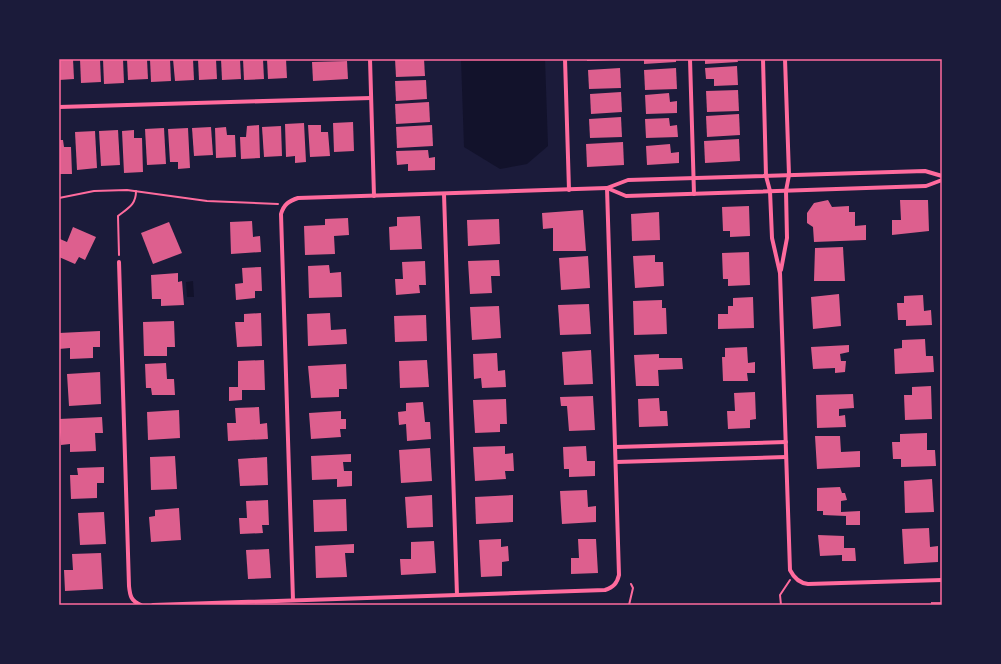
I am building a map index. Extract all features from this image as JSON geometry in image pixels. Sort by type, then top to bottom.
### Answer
[{"type":"street","points":[[370,59],[374,196]]},
{"type":"street","points":[[565,59],[569,190]]},
{"type":"street","points":[[690,59],[694,194]]},
{"type":"street","points":[[763,59],[766,176],[770,191],[772,238],[780,273],[790,570],[799,582],[808,584],[942,580]]},
{"type":"street","points":[[780,273],[787,238],[786,191],[788,175],[785,59]]},
{"type":"street","points":[[59,107],[371,98]]},
{"type":"street","points":[[293,600],[281,214],[285,205],[291,200],[298,198],[607,188],[626,180],[925,171],[942,176]]},
{"type":"street","points":[[607,188],[626,196],[926,186],[942,180]]},
{"type":"street","points":[[153,605],[605,590],[614,586],[619,575],[607,188]]},
{"type":"street","points":[[444,194],[457,595]]},
{"type":"street","points":[[119,262],[129,586],[130,595],[133,600],[141,605]]},
{"type":"street","points":[[616,447],[786,442]]},
{"type":"street","points":[[616,462],[786,457]]},
{"type":"path","points":[[59,198],[94,191],[136,191],[207,201],[270,203],[285,205]]},
{"type":"path","points":[[119,262],[118,216],[133,204],[136,197],[136,191]]},
{"type":"path","points":[[781,605],[780,595],[793,576]]},
{"type":"path","points":[[629,605],[634,588],[631,584]]},
{"type":"shaded area","points":[[461,59],[545,59],[548,146],[527,164],[500,169],[464,147]]},
{"type":"shaded area","points":[[193,281],[194,297],[187,297],[186,282]]},
{"type":"building","points":[[59,59],[73,59],[74,79],[59,80]]},
{"type":"building","points":[[80,59],[100,59],[101,82],[81,83]]},
{"type":"building","points":[[103,59],[123,59],[124,83],[104,84]]},
{"type":"building","points":[[127,59],[147,59],[148,79],[128,80]]},
{"type":"building","points":[[150,59],[170,59],[171,81],[151,82]]},
{"type":"building","points":[[173,59],[193,59],[194,80],[175,81]]},
{"type":"building","points":[[198,59],[216,59],[217,79],[199,80]]},
{"type":"building","points":[[221,59],[240,59],[241,79],[222,80]]},
{"type":"building","points":[[243,59],[263,59],[264,79],[244,80]]},
{"type":"building","points":[[267,59],[286,59],[287,78],[268,79]]},
{"type":"building","points":[[395,59],[424,59],[425,76],[396,77]]},
{"type":"building","points":[[587,59],[611,59],[611,60],[587,61]]},
{"type":"building","points":[[644,59],[676,59],[676,62],[644,64]]},
{"type":"building","points":[[705,59],[737,59],[738,62],[705,64]]},
{"type":"building","points":[[347,61],[348,79],[313,81],[312,62]]},
{"type":"building","points":[[737,66],[738,85],[714,86],[714,79],[706,79],[705,68]]},
{"type":"building","points":[[620,68],[621,88],[589,89],[588,70]]},
{"type":"building","points":[[676,68],[677,89],[645,90],[644,70]]},
{"type":"building","points":[[426,80],[427,99],[396,101],[395,81]]},
{"type":"building","points":[[738,90],[739,111],[707,112],[706,91]]},
{"type":"building","points":[[621,92],[622,112],[591,114],[590,94]]},
{"type":"building","points":[[669,93],[670,102],[677,101],[677,113],[646,114],[645,95]]},
{"type":"building","points":[[429,102],[430,122],[396,124],[395,104]]},
{"type":"building","points":[[739,114],[740,135],[707,137],[706,116]]},
{"type":"building","points":[[621,117],[622,137],[590,138],[589,119]]},
{"type":"building","points":[[669,118],[670,126],[677,125],[678,137],[646,138],[645,119]]},
{"type":"building","points":[[353,122],[354,151],[334,152],[333,123]]},
{"type":"building","points":[[304,123],[306,162],[295,163],[295,156],[286,157],[285,124]]},
{"type":"building","points":[[259,125],[260,158],[241,159],[240,137],[246,137],[247,126]]},
{"type":"building","points":[[308,125],[321,125],[321,132],[328,132],[330,156],[310,157]]},
{"type":"building","points":[[432,125],[433,146],[397,148],[396,127]]},
{"type":"building","points":[[281,126],[282,156],[264,157],[262,127]]},
{"type":"building","points":[[211,127],[213,155],[194,156],[192,128]]},
{"type":"building","points":[[226,127],[227,135],[235,135],[236,157],[216,158],[215,128]]},
{"type":"building","points":[[164,128],[166,164],[147,165],[145,129]]},
{"type":"building","points":[[188,128],[190,168],[178,169],[178,162],[170,162],[168,129]]},
{"type":"building","points":[[118,130],[120,165],[101,166],[99,131]]},
{"type":"building","points":[[134,130],[134,138],[142,138],[143,172],[124,173],[122,131]]},
{"type":"building","points":[[95,131],[97,168],[77,170],[75,132]]},
{"type":"building","points":[[739,139],[740,161],[705,163],[704,141]]},
{"type":"building","points":[[59,140],[63,140],[64,147],[71,147],[72,174],[59,174]]},
{"type":"building","points":[[623,142],[624,165],[587,167],[586,144]]},
{"type":"building","points":[[670,144],[671,153],[679,152],[679,163],[647,165],[646,146]]},
{"type":"building","points":[[428,150],[429,158],[435,157],[435,170],[408,171],[408,164],[397,165],[396,151]]},
{"type":"building","points":[[828,200],[832,207],[849,206],[849,212],[855,212],[855,226],[866,225],[866,240],[814,242],[813,227],[807,223],[807,213],[814,203]]},
{"type":"building","points":[[900,200],[928,200],[929,231],[892,235],[892,220],[901,220]]},
{"type":"building","points":[[749,206],[750,236],[730,237],[730,231],[723,231],[722,207]]},
{"type":"building","points":[[583,210],[586,251],[553,251],[553,228],[543,229],[542,213]]},
{"type":"building","points":[[659,212],[660,240],[632,241],[631,214]]},
{"type":"building","points":[[420,216],[422,249],[390,250],[389,227],[397,226],[397,217]]},
{"type":"building","points":[[348,218],[349,235],[334,236],[335,254],[305,255],[304,226],[325,225],[325,219]]},
{"type":"building","points":[[499,219],[500,244],[468,246],[467,220]]},
{"type":"building","points":[[252,221],[253,237],[260,236],[261,252],[231,254],[230,222]]},
{"type":"building","points":[[169,222],[182,253],[153,264],[141,233]]},
{"type":"building","points":[[73,227],[96,237],[85,260],[79,257],[75,264],[59,257],[59,241],[60,239],[67,242]]},
{"type":"building","points":[[843,247],[845,281],[814,281],[815,248]]},
{"type":"building","points":[[749,252],[750,285],[728,286],[728,279],[723,279],[722,253]]},
{"type":"building","points":[[655,255],[655,262],[663,262],[664,286],[635,288],[633,256]]},
{"type":"building","points":[[588,256],[590,288],[561,290],[559,258]]},
{"type":"building","points":[[499,260],[500,276],[491,276],[492,293],[470,294],[468,261]]},
{"type":"building","points":[[425,261],[426,285],[419,285],[420,293],[396,295],[395,279],[403,279],[402,262]]},
{"type":"building","points":[[329,265],[330,273],[341,272],[342,297],[309,298],[308,266]]},
{"type":"building","points":[[261,267],[262,291],[255,291],[255,298],[236,300],[235,284],[243,283],[242,268]]},
{"type":"building","points":[[178,273],[178,282],[182,281],[184,305],[161,306],[161,299],[152,299],[151,275]]},
{"type":"building","points":[[839,294],[841,326],[813,329],[811,297]]},
{"type":"building","points":[[923,295],[924,311],[931,310],[932,325],[906,326],[906,320],[898,320],[897,303],[904,303],[904,296]]},
{"type":"building","points":[[753,297],[754,328],[718,329],[718,314],[728,314],[728,306],[733,306],[733,298]]},
{"type":"building","points":[[662,300],[662,308],[666,308],[667,334],[634,335],[633,301]]},
{"type":"building","points":[[589,304],[591,334],[560,335],[558,305]]},
{"type":"building","points":[[499,306],[501,338],[472,340],[470,307]]},
{"type":"building","points":[[261,313],[262,346],[237,347],[235,322],[244,322],[244,314]]},
{"type":"building","points":[[330,313],[331,330],[346,329],[347,344],[308,346],[307,314]]},
{"type":"building","points":[[426,315],[427,341],[395,342],[394,316]]},
{"type":"building","points":[[174,321],[175,347],[167,347],[167,356],[144,356],[143,322]]},
{"type":"building","points":[[100,331],[100,347],[93,347],[93,358],[70,359],[70,348],[59,349],[59,333]]},
{"type":"building","points":[[925,339],[926,356],[933,356],[934,372],[895,374],[894,349],[902,348],[902,340]]},
{"type":"building","points":[[849,345],[849,352],[840,354],[841,361],[846,361],[845,372],[835,373],[835,368],[813,369],[811,347]]},
{"type":"building","points":[[747,347],[748,363],[755,362],[755,373],[747,373],[748,381],[723,381],[722,357],[725,357],[725,348]]},
{"type":"building","points":[[591,350],[593,384],[564,385],[562,352]]},
{"type":"building","points":[[497,353],[498,371],[505,370],[506,387],[482,388],[481,378],[474,379],[473,354]]},
{"type":"building","points":[[659,354],[659,358],[682,358],[683,369],[658,370],[659,386],[636,386],[634,355]]},
{"type":"building","points":[[264,360],[265,390],[242,390],[242,400],[229,401],[229,387],[238,387],[238,361]]},
{"type":"building","points":[[427,360],[429,387],[400,388],[399,361]]},
{"type":"building","points":[[166,363],[167,379],[174,379],[175,395],[152,395],[151,388],[146,388],[145,364]]},
{"type":"building","points":[[346,364],[347,389],[339,389],[339,397],[311,398],[308,366]]},
{"type":"building","points":[[100,372],[101,404],[69,406],[67,374]]},
{"type":"building","points":[[931,386],[932,419],[905,420],[904,395],[912,395],[912,387]]},
{"type":"building","points":[[755,392],[756,419],[750,420],[750,428],[728,429],[727,411],[735,411],[734,393]]},
{"type":"building","points":[[853,394],[854,408],[839,409],[839,416],[845,415],[846,427],[817,428],[816,395]]},
{"type":"building","points":[[593,396],[595,430],[569,431],[567,406],[561,406],[560,397]]},
{"type":"building","points":[[659,398],[660,411],[667,411],[668,426],[639,427],[638,399]]},
{"type":"building","points":[[506,399],[507,424],[500,424],[500,432],[475,433],[473,400]]},
{"type":"building","points":[[423,402],[425,422],[430,422],[431,439],[407,441],[406,424],[399,425],[398,412],[406,411],[406,403]]},
{"type":"building","points":[[259,407],[260,424],[267,423],[268,439],[228,441],[227,423],[236,423],[235,408]]},
{"type":"building","points":[[179,410],[180,438],[148,440],[147,412]]},
{"type":"building","points":[[341,411],[341,419],[346,419],[346,429],[340,429],[341,437],[311,439],[309,413]]},
{"type":"building","points":[[102,417],[103,433],[95,433],[96,451],[70,452],[70,444],[61,445],[59,419]]},
{"type":"building","points":[[927,433],[927,450],[935,450],[936,466],[901,467],[901,459],[893,459],[892,442],[900,442],[900,434]]},
{"type":"building","points":[[815,436],[840,436],[841,452],[860,451],[860,467],[817,469]]},
{"type":"building","points":[[505,446],[505,454],[513,453],[514,471],[505,471],[506,479],[475,481],[473,447]]},
{"type":"building","points":[[586,446],[587,461],[595,461],[595,476],[569,477],[569,469],[564,469],[563,447]]},
{"type":"building","points":[[430,448],[432,481],[401,483],[399,450]]},
{"type":"building","points":[[351,454],[351,462],[343,462],[344,471],[352,471],[352,486],[337,487],[337,479],[312,480],[311,456]]},
{"type":"building","points":[[175,456],[177,489],[151,490],[150,457]]},
{"type":"building","points":[[267,457],[268,485],[240,486],[238,459]]},
{"type":"building","points":[[104,467],[104,483],[97,483],[97,498],[71,499],[70,475],[78,475],[77,468]]},
{"type":"building","points":[[932,479],[934,512],[905,513],[904,481]]},
{"type":"building","points":[[840,487],[842,493],[845,493],[847,500],[841,501],[841,512],[860,511],[860,525],[846,525],[846,516],[823,515],[823,511],[817,511],[817,488]]},
{"type":"building","points":[[587,490],[588,507],[596,506],[596,522],[562,524],[560,491]]},
{"type":"building","points":[[432,495],[433,527],[407,528],[405,497]]},
{"type":"building","points":[[513,495],[513,522],[476,524],[475,497]]},
{"type":"building","points":[[346,499],[347,531],[314,532],[313,500]]},
{"type":"building","points":[[268,500],[269,525],[262,525],[263,533],[240,534],[239,518],[247,518],[246,501]]},
{"type":"building","points":[[179,508],[181,540],[151,542],[149,517],[155,516],[155,510]]},
{"type":"building","points":[[104,512],[106,544],[80,545],[78,513]]},
{"type":"building","points":[[929,528],[930,547],[938,546],[938,562],[904,564],[902,529]]},
{"type":"building","points":[[818,535],[844,536],[844,548],[855,548],[856,561],[842,561],[842,555],[820,556]]},
{"type":"building","points":[[501,539],[501,547],[508,546],[509,561],[502,562],[502,576],[481,577],[479,540]]},
{"type":"building","points":[[578,539],[596,539],[598,573],[571,574],[571,558],[579,558]]},
{"type":"building","points":[[434,541],[436,573],[401,575],[400,559],[411,559],[411,542]]},
{"type":"building","points":[[354,544],[354,553],[345,553],[347,577],[316,578],[315,546]]},
{"type":"building","points":[[269,549],[271,578],[248,579],[246,550]]},
{"type":"building","points":[[101,553],[103,589],[65,591],[64,570],[73,570],[72,554]]},
{"type":"building","points":[[931,602],[942,602],[942,605],[931,605]]}]
